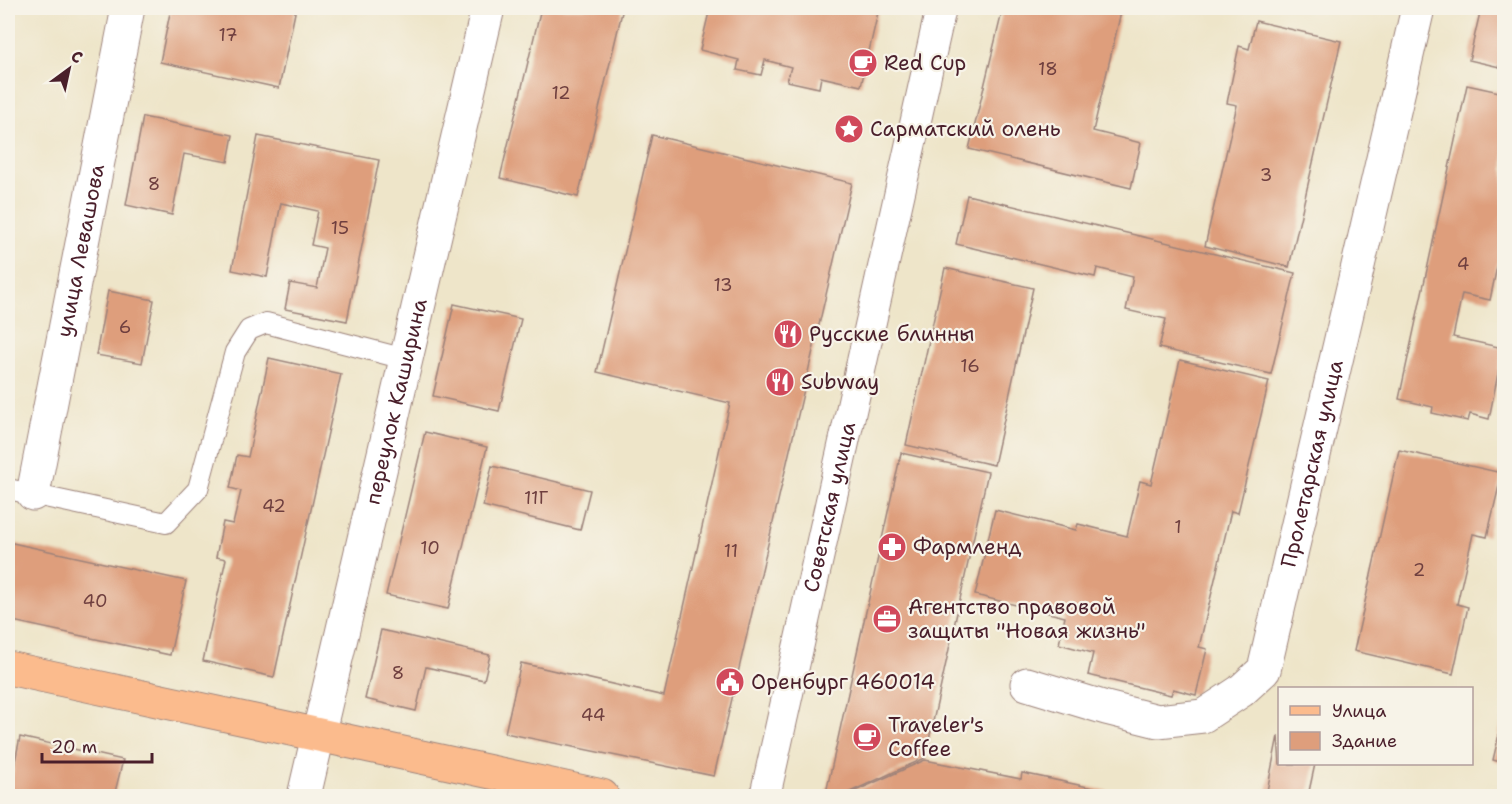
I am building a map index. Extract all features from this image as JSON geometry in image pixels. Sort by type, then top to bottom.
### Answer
[{"type":"main road","points":[[8,668],[602,796]]},
{"type":"street","name":"улица Левашова","points":[[20,491],[128,8]]},
{"type":"street","name":"переулок Каширина","points":[[304,796],[488,8]]},
{"type":"street","name":"Советская улица","points":[[765,796],[941,8]]},
{"type":"street","name":"Пролетарская улица","points":[[1027,684],[1158,721],[1203,716],[1240,692],[1264,670],[1418,8]]},
{"type":"lane","points":[[20,491],[166,523],[198,489],[235,352],[249,330],[266,323],[405,359]]},
{"type":"building","points":[[171,8],[296,8],[279,88],[160,62]]},
{"type":"building","points":[[541,8],[623,8],[578,197],[500,178]]},
{"type":"building","points":[[710,8],[879,8],[861,86],[821,77],[819,88],[787,81],[791,67],[765,60],[761,75],[737,70],[739,60],[700,50]]},
{"type":"building","points":[[1003,8],[1122,8],[1093,131],[1141,143],[1131,188],[969,149]]},
{"type":"building","points":[[1481,8],[1504,8],[1504,68],[1469,60]]},
{"type":"building","points":[[1256,21],[1341,41],[1289,267],[1205,246],[1237,105],[1227,103],[1239,46],[1249,49]]},
{"type":"building","points":[[1467,85],[1504,93],[1504,233],[1490,300],[1462,294],[1453,337],[1503,348],[1489,419],[1470,414],[1468,421],[1432,413],[1433,407],[1399,399]]},
{"type":"building","points":[[143,117],[233,135],[228,162],[184,154],[172,215],[126,205]]},
{"type":"building","points":[[652,135],[852,183],[714,776],[505,733],[521,663],[664,696],[730,403],[597,372]]},
{"type":"building","points":[[258,136],[379,160],[347,321],[285,309],[290,283],[317,288],[325,248],[311,245],[318,211],[281,203],[267,277],[232,270]]},
{"type":"building","points":[[967,195],[1295,273],[1271,374],[1159,348],[1166,319],[1126,310],[1133,277],[1097,268],[1095,277],[956,244]]},
{"type":"building","points":[[945,268],[1033,288],[994,465],[906,445]]},
{"type":"building","points":[[108,291],[154,300],[142,363],[96,355]]},
{"type":"building","points":[[454,304],[521,319],[499,411],[433,396]]},
{"type":"building","points":[[269,358],[341,374],[274,677],[203,661],[226,559],[216,557],[223,522],[233,524],[241,491],[230,488],[237,455],[248,457]]},
{"type":"building","points":[[1180,360],[1269,381],[1238,513],[1231,511],[1199,647],[1207,649],[1196,695],[1173,689],[1171,695],[1088,675],[1093,653],[1059,644],[1065,617],[975,595],[995,510],[1076,530],[1078,524],[1127,536],[1140,481],[1151,484]]},
{"type":"building","points":[[425,432],[487,447],[448,609],[386,595]]},
{"type":"building","points":[[1399,450],[1502,473],[1487,537],[1473,534],[1457,604],[1468,607],[1453,674],[1354,651]]},
{"type":"building","points":[[901,453],[988,472],[925,758],[841,796],[826,793]]},
{"type":"building","points":[[492,466],[590,490],[580,530],[483,506]]},
{"type":"building","points":[[8,542],[186,581],[170,655],[8,620]]},
{"type":"building","points":[[381,630],[490,655],[484,680],[426,667],[416,711],[365,699]]},
{"type":"building","points":[[1504,713],[1504,763],[1493,760]]},
{"type":"building","points":[[1278,736],[1278,765],[1315,765],[1308,796],[1266,796]]},
{"type":"building","points":[[20,737],[123,760],[114,796],[8,796]]},
{"type":"building","points":[[925,760],[1021,779],[1022,773],[1121,794],[1120,796],[844,796]]},
{"type":"place","name":"Red Cup","points":[[863,63]]},
{"type":"place","name":"Сарматский олень","points":[[849,129]]},
{"type":"place","name":"Русские блинны","points":[[788,334]]},
{"type":"place","name":"Subway","points":[[780,382]]},
{"type":"place","name":"Фармленд","points":[[892,547]]},
{"type":"place","name":"Агентство правовой защиты \"Новая жизнь\"","points":[[887,619]]},
{"type":"place","name":"Оренбург 460014","points":[[730,682]]},
{"type":"place","name":"Traveler's Coffee","points":[[867,737]]}]
